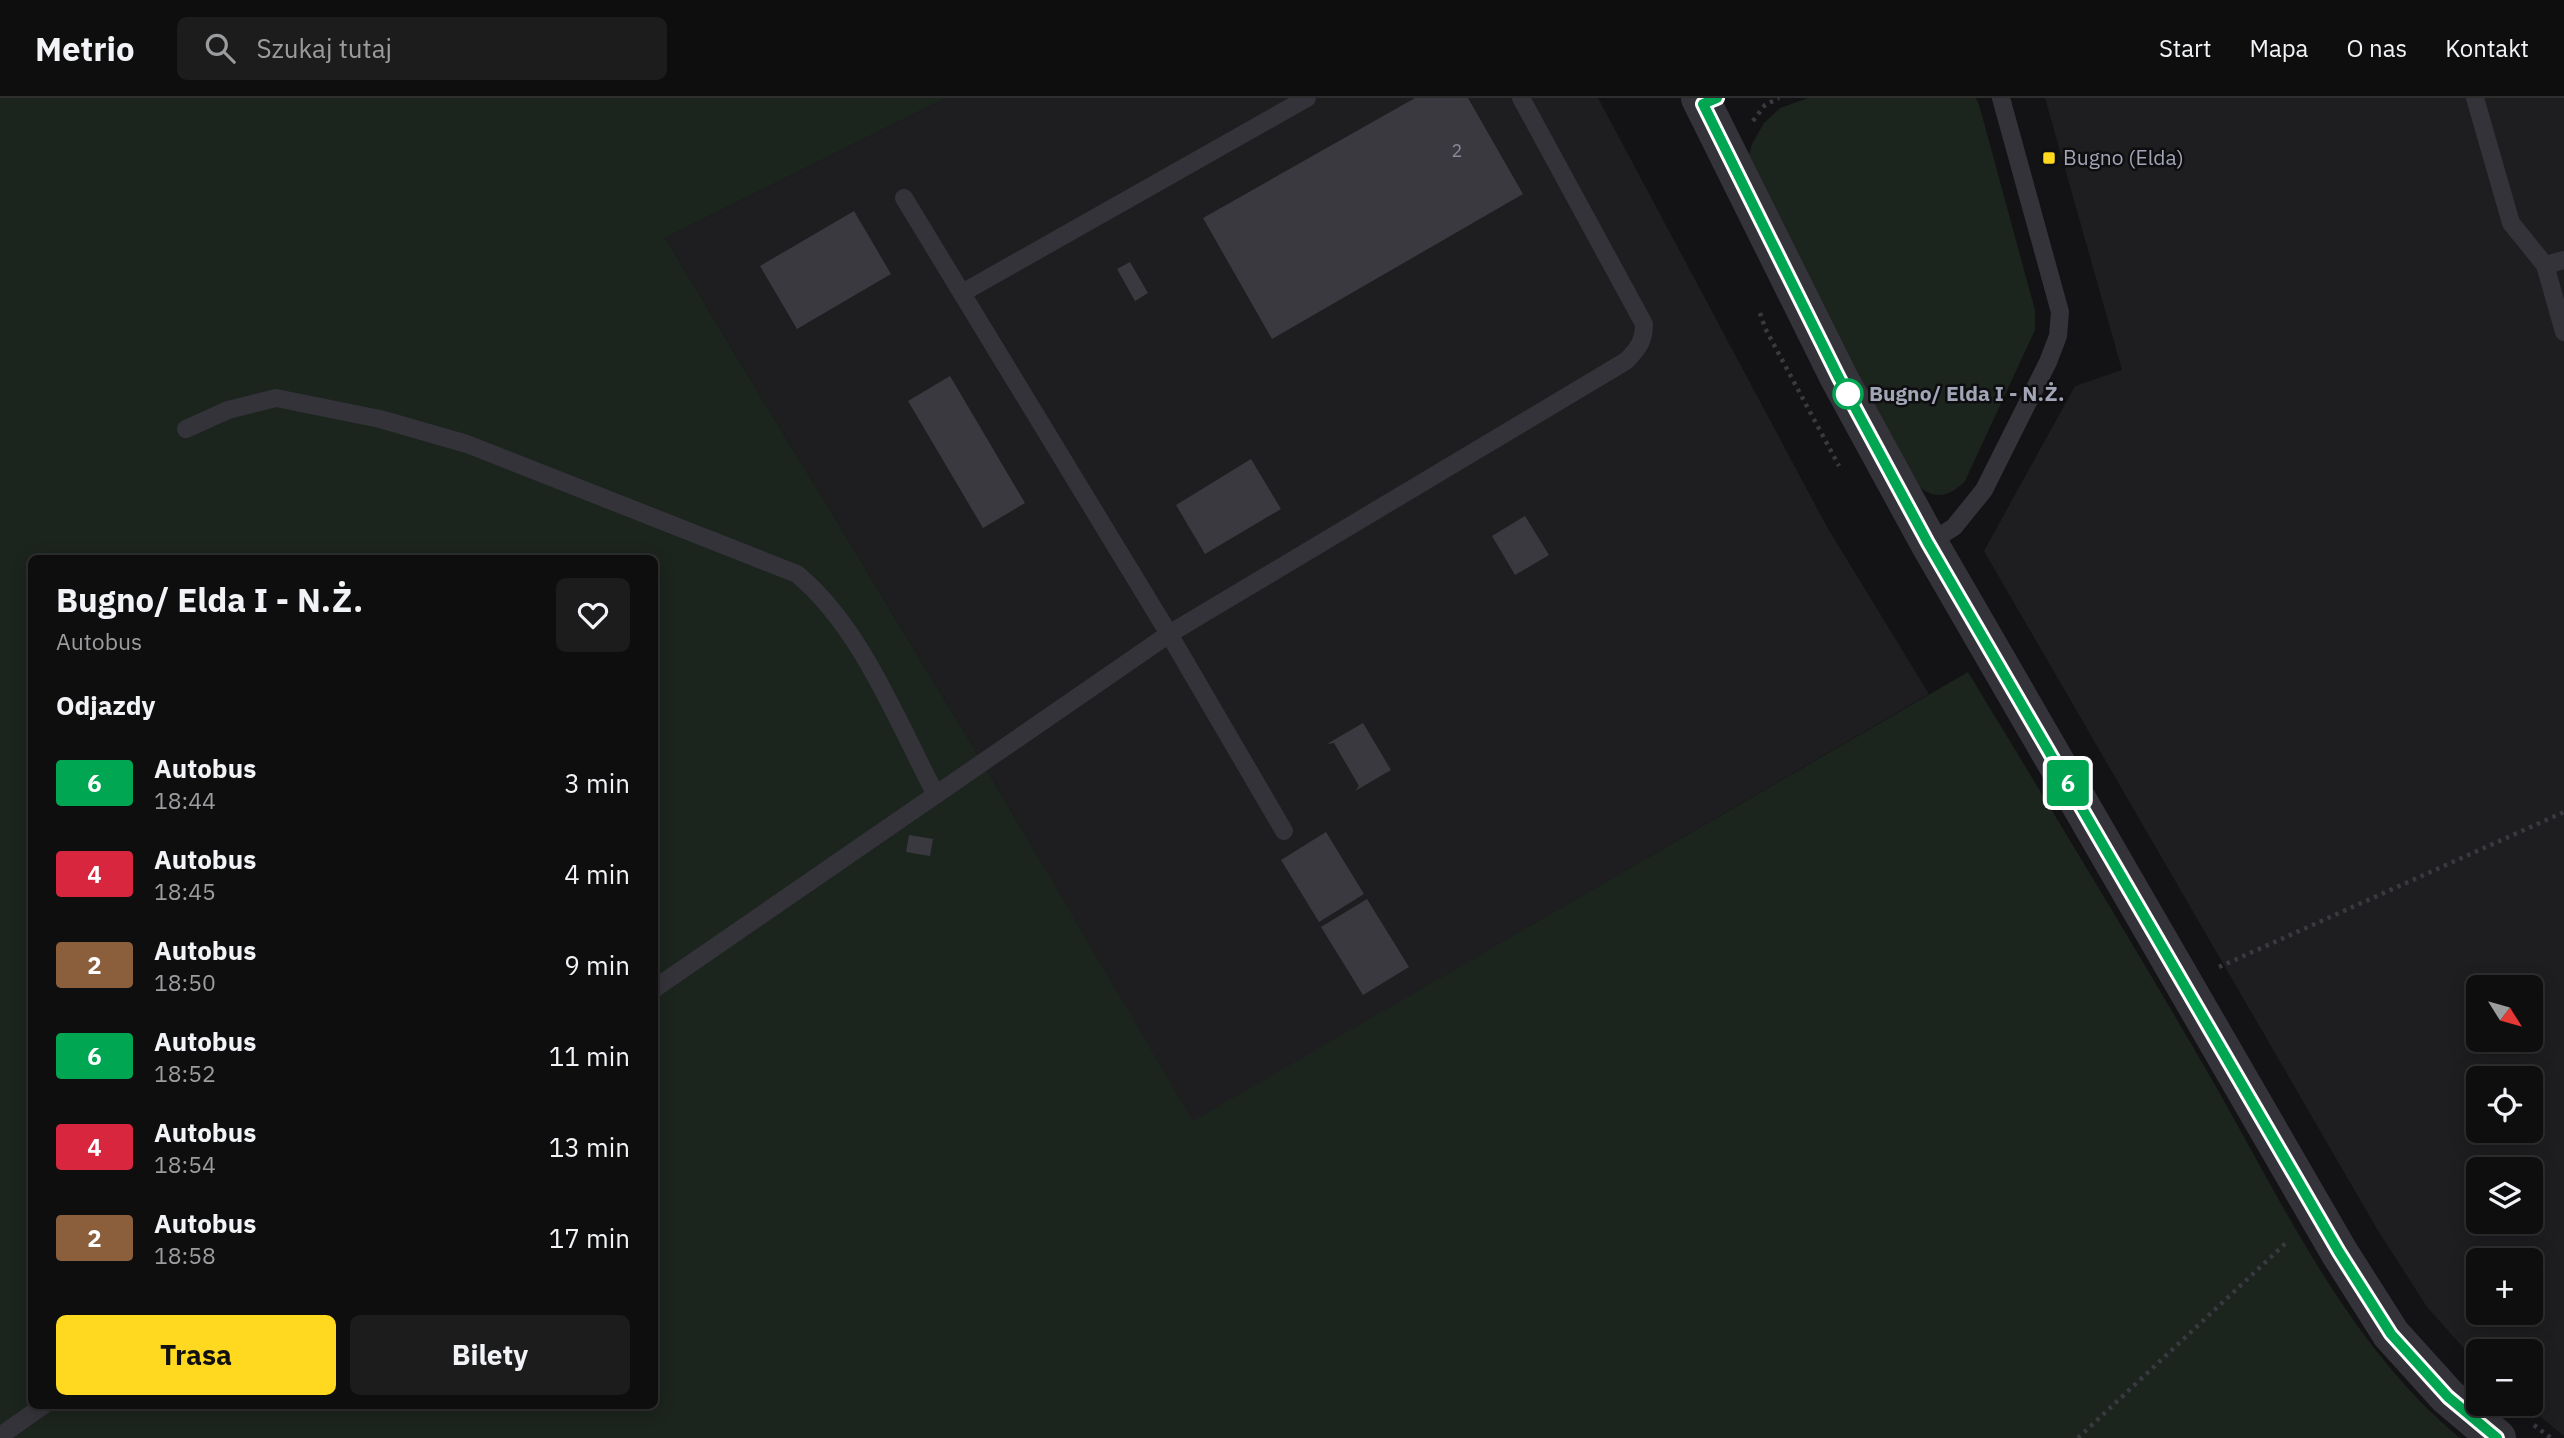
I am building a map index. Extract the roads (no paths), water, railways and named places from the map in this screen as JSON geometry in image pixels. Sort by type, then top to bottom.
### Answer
[{"type":"street","points":[[1707,100],[1839,378],[1928,543],[2317,1214],[2391,1334],[2448,1397],[2497,1438]]},
{"type":"lane","points":[[962,293],[1307,98]]},
{"type":"lane","points":[[658,986],[1169,634],[1626,361],[1638,349],[1644,337],[1644,324],[1521,98]]},
{"type":"lane","points":[[1928,543],[1954,527],[1984,490],[2048,362],[2058,336],[2060,312],[2001,98]]},
{"type":"lane","points":[[2475,98],[2511,223],[2545,265],[2564,332]]},
{"type":"lane","points":[[904,198],[1169,634],[1284,831]]},
{"type":"lane","points":[[2545,265],[2564,261]]},
{"type":"lane","points":[[186,429],[228,410],[276,398],[380,419],[467,444],[797,574],[823,596],[846,625],[936,795]]},
{"type":"lane","points":[[0,1436],[38,1409]]},
{"type":"place","name":"Bugno (Elda)","points":[[2049,158]]},
{"type":"place","name":"Bugno/ Elda I - N.Ż.","points":[[1848,394]]}]
